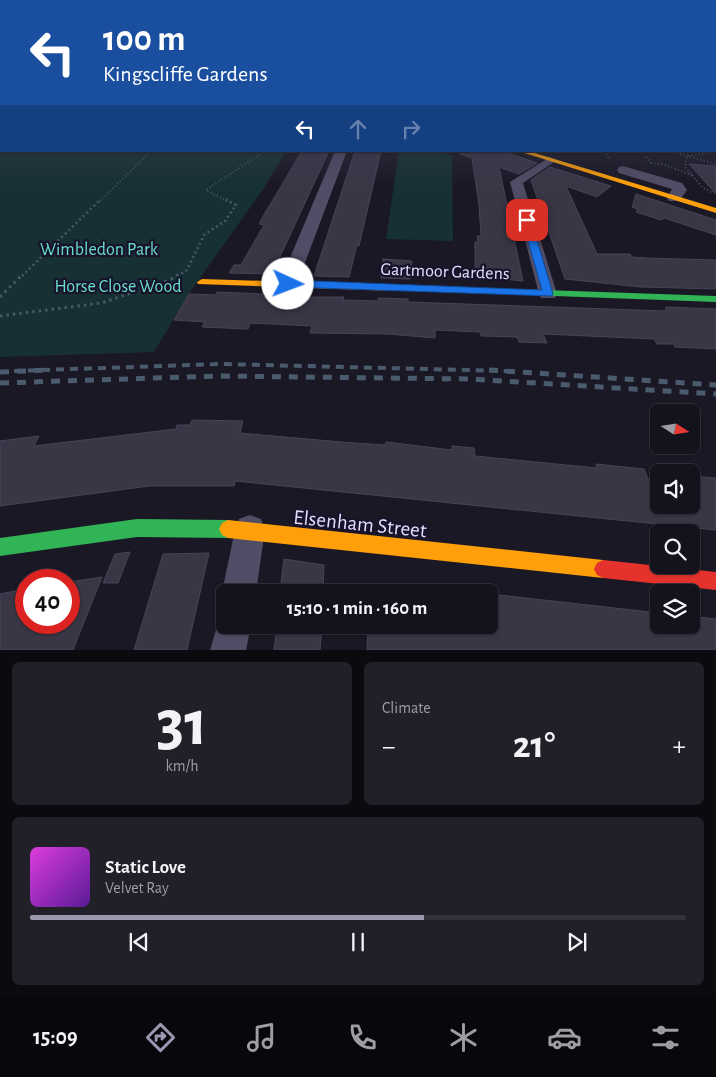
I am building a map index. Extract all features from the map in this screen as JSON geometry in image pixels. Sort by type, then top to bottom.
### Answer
[{"type":"street","points":[[288,284],[341,152]]},
{"type":"street","points":[[524,152],[716,211]]},
{"type":"street","points":[[548,294],[516,182],[550,160]]},
{"type":"street","points":[[622,170],[677,186],[680,190],[674,198]]},
{"type":"street","name":"Gartmoor Gardens","points":[[202,282],[716,299]]},
{"type":"street","name":"Elsenham Street","points":[[0,547],[137,528],[194,526],[250,530],[716,581]]},
{"type":"street","points":[[240,584],[250,530]]},
{"type":"street","points":[[228,650],[231,634]]},
{"type":"path","points":[[0,297],[150,152]]},
{"type":"path","points":[[0,316],[101,303],[170,280],[187,270],[204,235],[225,221],[236,205],[206,190],[263,152]]},
{"type":"path","points":[[673,152],[716,164]]},
{"type":"path","points":[[687,156],[716,152]]},
{"type":"path","points":[[606,154],[610,160]]},
{"type":"path","points":[[687,156],[685,167],[703,188],[716,195]]},
{"type":"path","points":[[646,157],[651,163]]},
{"type":"green space","name":"Wimbledon Park","points":[[0,152],[285,152],[264,188],[190,292],[154,352],[0,357]]},
{"type":"green space","points":[[399,152],[439,152],[452,156],[453,241],[386,239]]},
{"type":"building","points":[[301,152],[329,152],[272,274],[229,273],[234,265],[241,265],[264,225],[259,224]]},
{"type":"building","points":[[355,152],[381,152],[359,246],[357,245],[349,277],[314,276]]},
{"type":"building","points":[[460,152],[505,152],[537,163],[519,174],[499,167],[523,281],[475,276],[475,242],[478,242],[477,236],[481,236],[479,205],[472,158],[460,154]]},
{"type":"building","points":[[689,164],[716,166],[716,194]]},
{"type":"building","points":[[550,167],[611,186],[597,197],[566,186],[597,254],[630,254],[632,257],[646,258],[716,260],[716,289],[641,287],[565,279],[531,180]]},
{"type":"building","points":[[636,194],[716,220],[716,235],[664,218],[661,220],[636,212],[638,209],[632,207]]},
{"type":"building","points":[[383,259],[412,261],[410,279],[381,278]]},
{"type":"building","points":[[217,292],[263,294],[262,297],[344,297],[343,300],[378,301],[378,298],[408,299],[408,302],[665,311],[666,307],[716,309],[716,349],[675,347],[674,344],[657,344],[654,339],[543,334],[547,343],[519,342],[517,337],[481,336],[480,332],[435,330],[435,338],[388,334],[310,333],[312,326],[250,323],[248,329],[202,327],[205,322],[174,320],[189,294],[216,295]]},
{"type":"building","points":[[192,420],[243,421],[240,433],[385,445],[386,442],[452,450],[452,446],[474,448],[475,456],[597,468],[596,464],[644,469],[648,479],[650,479],[650,514],[700,514],[700,477],[716,478],[716,530],[700,528],[700,524],[657,524],[235,481],[234,486],[149,486],[0,506],[0,441],[39,436],[34,446],[176,429],[177,425],[190,425]]},
{"type":"building","points":[[130,552],[118,583],[103,583],[115,554]]},
{"type":"building","points":[[209,553],[187,650],[134,650],[163,554]]},
{"type":"building","points":[[284,559],[324,565],[323,584],[281,584]]},
{"type":"building","points":[[102,577],[80,632],[80,580]]},
{"type":"building","points":[[15,591],[15,634],[79,634],[73,650],[0,650],[0,594]]},
{"type":"building","points":[[498,595],[650,612],[650,634],[700,634],[700,617],[716,619],[716,650],[367,650],[368,634],[498,634]]},
{"type":"building","points":[[276,634],[321,634],[320,650],[274,650]]},
{"type":"railway","points":[[14,371],[221,364],[502,371]]},
{"type":"railway","points":[[0,372],[49,370]]},
{"type":"railway","points":[[489,370],[502,371]]},
{"type":"railway","points":[[502,371],[508,371]]},
{"type":"railway","points":[[502,371],[716,385]]},
{"type":"railway","points":[[0,383],[218,376],[470,379],[716,394]]},
{"type":"traffic: fast","points":[[396,288],[716,299]]},
{"type":"traffic: fast","points":[[0,547],[137,528],[228,529]]},
{"type":"traffic: slow","points":[[524,152],[716,211]]},
{"type":"traffic: slow","points":[[202,282],[396,288]]},
{"type":"traffic: slow","points":[[228,529],[603,569]]},
{"type":"traffic: jam","points":[[603,569],[716,581]]},
{"type":"route","points":[[288,284],[548,294],[527,220]]},
{"type":"park label","name":"Horse Close Wood","points":[[118,287]]}]
